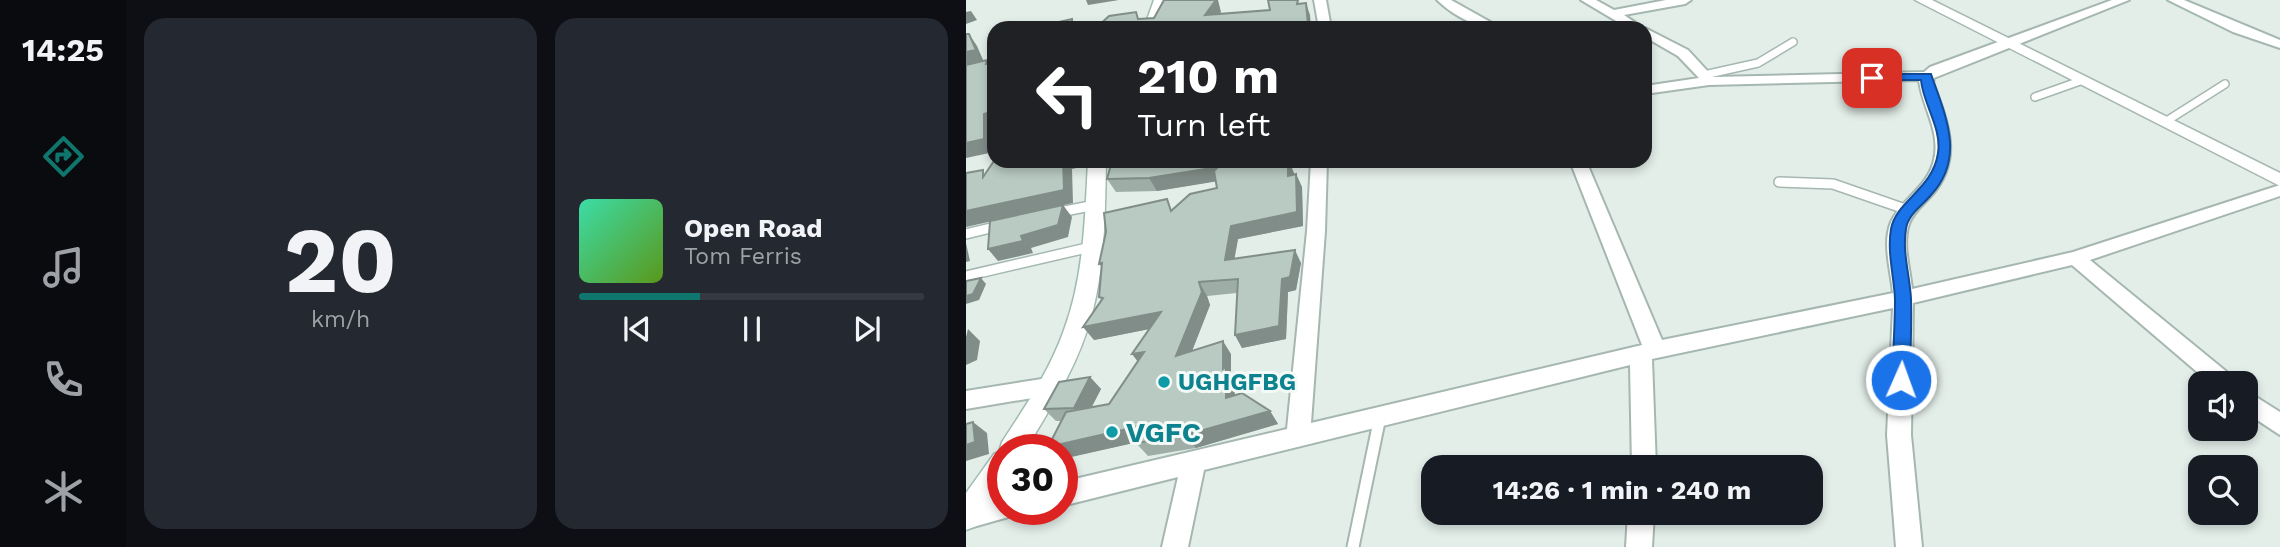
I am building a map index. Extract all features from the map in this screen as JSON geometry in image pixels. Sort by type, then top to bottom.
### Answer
[{"type":"main road","points":[[1154,21],[1161,0]]},
{"type":"main road","points":[[1922,0],[2280,180]]},
{"type":"main road","points":[[1020,434],[1048,387],[1076,330],[1085,295],[1097,168]]},
{"type":"main road","points":[[966,517],[987,486]]},
{"type":"street","points":[[1320,0],[1324,21]]},
{"type":"street","points":[[1443,0],[1476,21]]},
{"type":"street","points":[[1587,0],[1624,21]]},
{"type":"street","points":[[1612,14],[1685,0]]},
{"type":"street","points":[[1652,89],[1706,78],[1927,76],[1935,70],[2123,0]]},
{"type":"street","points":[[2174,0],[2238,29],[2280,44]]},
{"type":"street","points":[[1652,36],[1684,53],[1706,78]]},
{"type":"street","points":[[1909,547],[1899,435],[1903,298],[1898,229],[1902,216],[1929,190],[1939,172],[1945,152],[1944,135],[1926,83],[1927,76]]},
{"type":"street","points":[[1298,437],[1316,231],[1319,168]]},
{"type":"street","points":[[1581,168],[1648,352],[1644,455]]},
{"type":"street","points":[[1078,490],[1648,352],[2075,258],[2280,190]]},
{"type":"street","points":[[2075,258],[2211,371]]},
{"type":"street","points":[[966,400],[1048,387]]},
{"type":"street","points":[[2258,409],[2280,425]]},
{"type":"street","points":[[1175,547],[1194,462]]},
{"type":"street","points":[[966,517],[987,512]]},
{"type":"street","points":[[1639,546],[1640,525]]},
{"type":"lane","points":[[1706,78],[1740,65],[1758,63],[1793,42]]},
{"type":"lane","points":[[2035,97],[2083,80]]},
{"type":"lane","points":[[2165,122],[2225,84]]},
{"type":"lane","points":[[1779,182],[1833,184],[1908,210]]},
{"type":"lane","points":[[1043,216],[1095,205]]},
{"type":"lane","points":[[966,234],[1008,224]]},
{"type":"lane","points":[[966,276],[1091,247]]},
{"type":"lane","points":[[1353,547],[1380,417]]},
{"type":"building","points":[[1164,0],[1216,0],[1205,15],[1270,10],[1268,0],[1298,0],[1297,4],[1306,3],[1308,21],[1104,21],[1109,16],[1136,12],[1138,19],[1154,18]]},
{"type":"building","points":[[966,34],[969,34],[976,50],[966,52]]},
{"type":"building","points":[[987,60],[984,139],[966,143],[966,65]]},
{"type":"building","points":[[989,168],[1063,168],[1064,190],[966,211],[966,173],[983,170],[983,177]]},
{"type":"building","points":[[1110,168],[1212,168],[1149,178],[1107,179]]},
{"type":"building","points":[[1217,168],[1288,168],[1288,176],[1296,174],[1297,212],[1231,226],[1225,260],[1295,250],[1290,277],[1282,279],[1279,326],[1235,335],[1238,279],[1199,282],[1202,292],[1176,356],[1223,341],[1226,398],[1242,393],[1270,411],[1186,435],[1136,443],[1145,425],[1078,440],[1078,434],[1055,434],[1066,412],[1109,404],[1144,352],[1132,354],[1161,312],[1083,327],[1103,298],[1099,297],[1102,263],[1099,264],[1106,232],[1104,213],[1167,199],[1171,211],[1190,194],[1217,188],[1214,171]]},
{"type":"building","points":[[1063,205],[1058,225],[1021,236],[1023,241],[988,249],[990,221]]},
{"type":"building","points":[[981,278],[973,294],[966,296],[966,281]]},
{"type":"building","points":[[1090,377],[1074,408],[1044,409],[1059,382]]},
{"type":"building","points":[[973,422],[975,442],[966,445],[966,424]]},
{"type":"place","name":"UGHGFBG","points":[[1164,382]]},
{"type":"place","name":"VGFC","points":[[1112,432]]},
{"type":"route","points":[[1872,78],[1927,76],[1926,83],[1944,135],[1945,152],[1939,172],[1929,190],[1902,216],[1898,229],[1903,298],[1901,380]]}]
